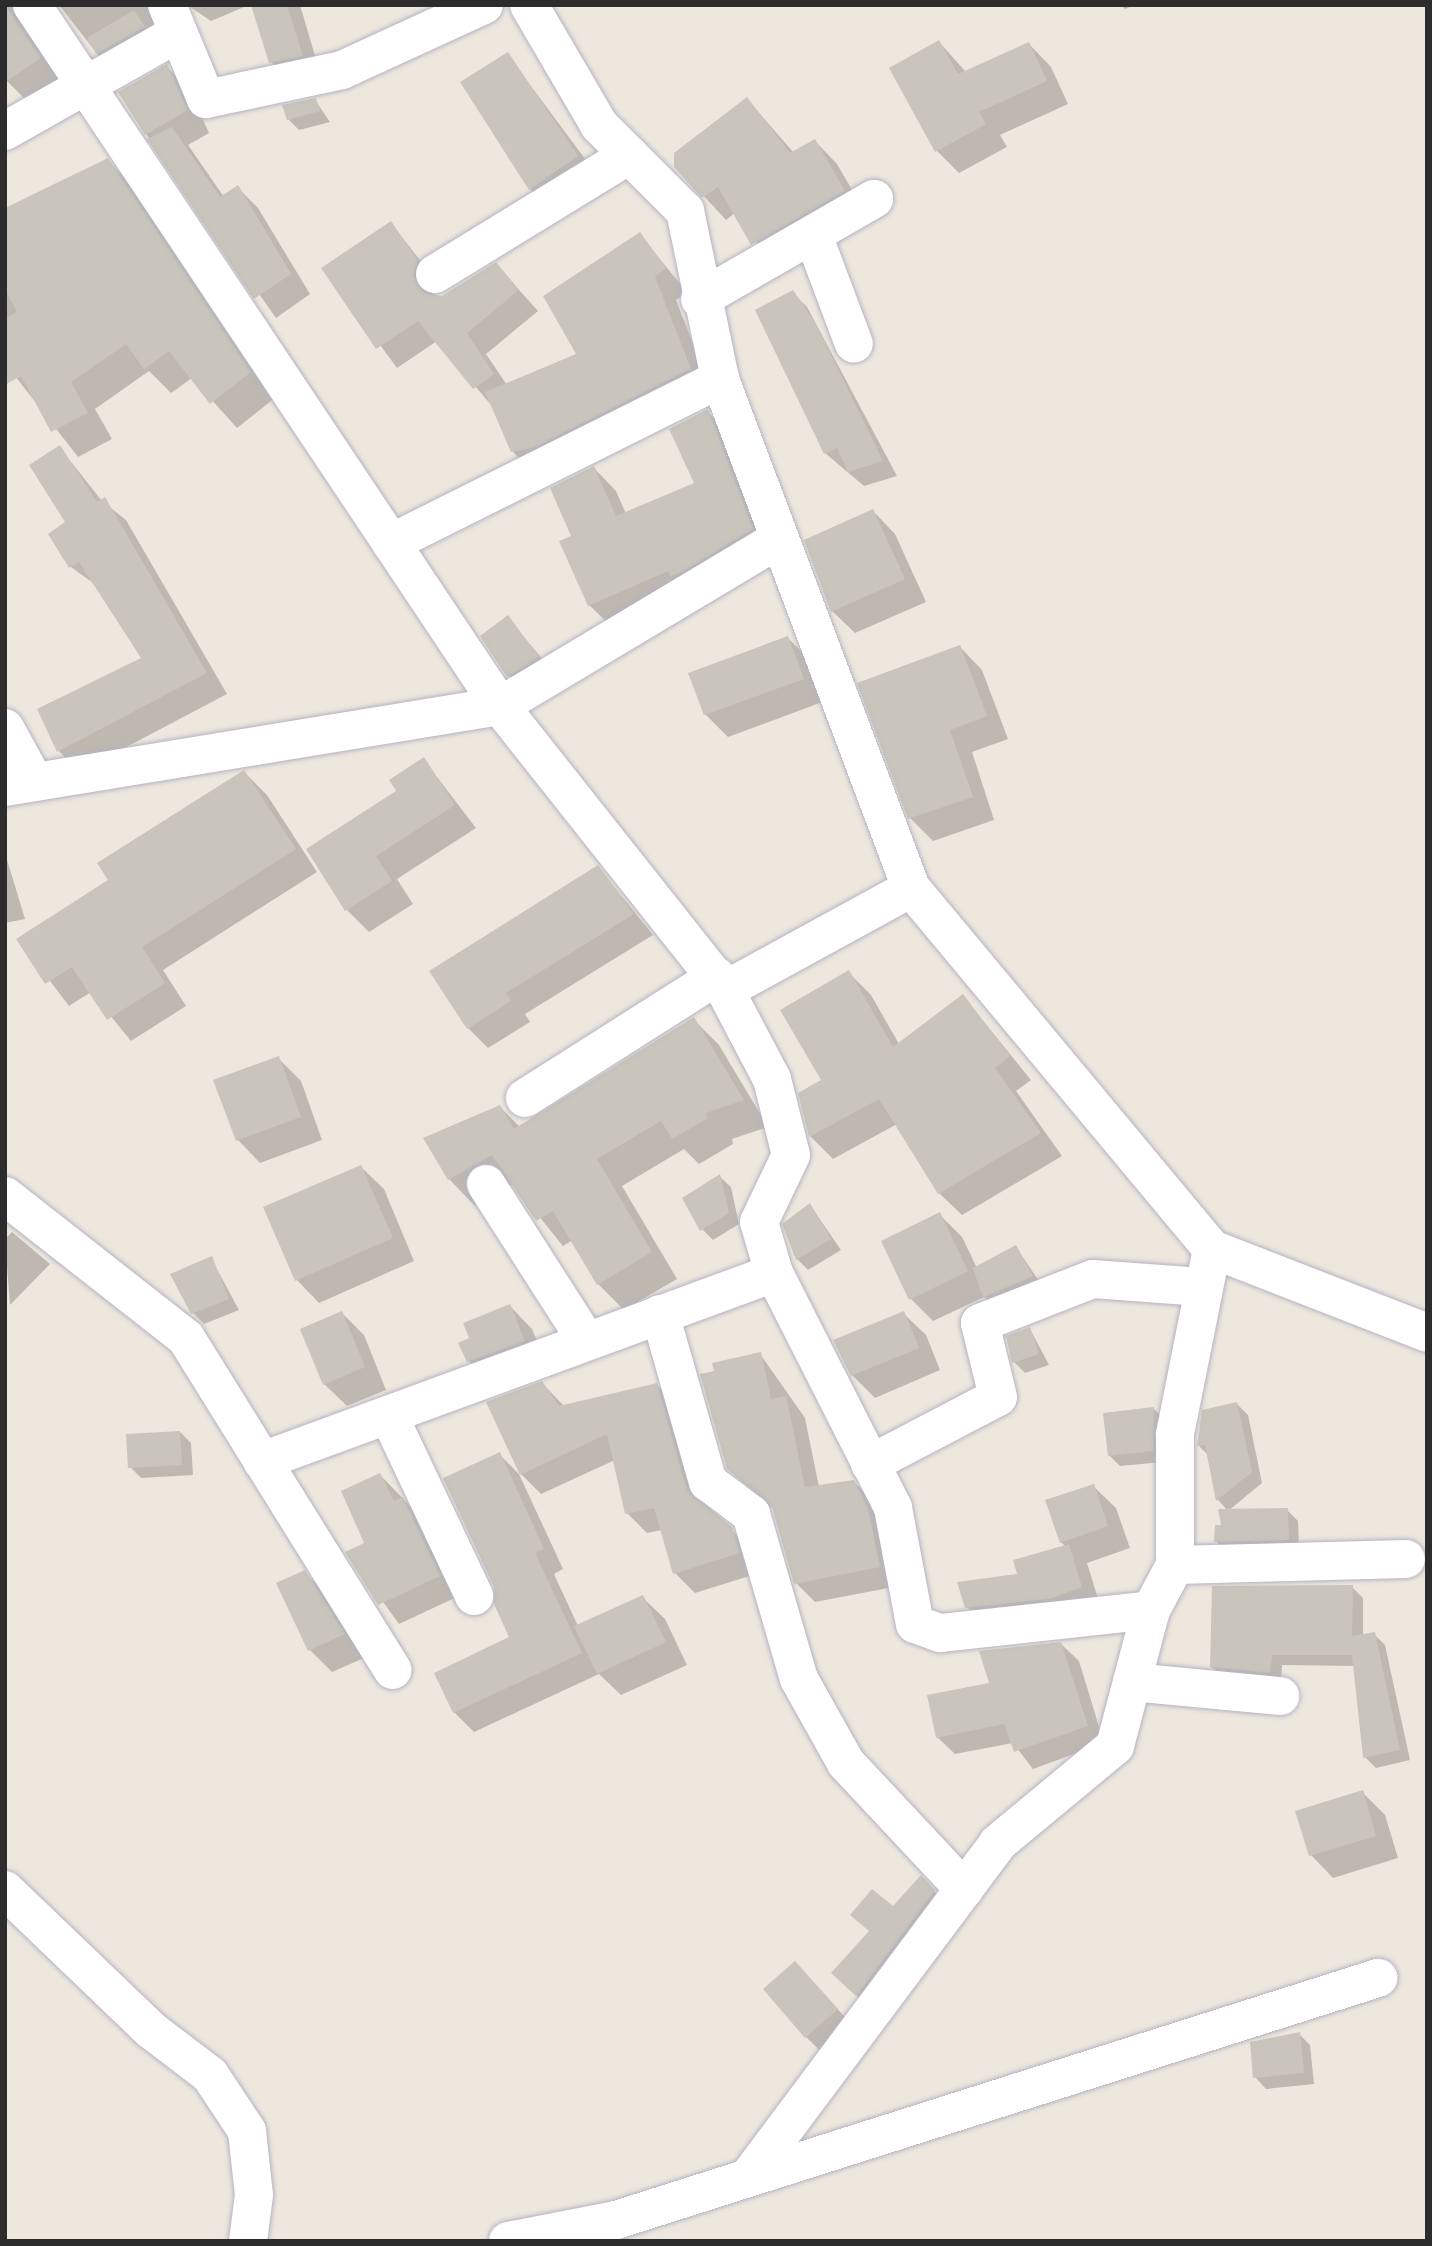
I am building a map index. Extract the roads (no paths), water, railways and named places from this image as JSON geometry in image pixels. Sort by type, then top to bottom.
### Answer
[{"type":"street","points":[[32,5],[500,706],[721,983],[772,1079],[792,1155],[759,1222],[774,1273],[893,1508],[915,1624],[940,1633],[1151,1610]]},
{"type":"street","points":[[5,131],[83,83],[172,19],[206,99],[342,70],[484,5]]},
{"type":"street","points":[[529,5],[599,125],[685,211],[700,299],[720,379],[777,540],[911,888],[1212,1250],[1427,1333]]},
{"type":"street","points":[[435,274],[629,155]]},
{"type":"street","points":[[700,299],[874,200]]},
{"type":"street","points":[[813,235],[854,344]]},
{"type":"street","points":[[391,543],[720,379]]},
{"type":"street","points":[[5,728],[20,784],[500,706],[777,540]]},
{"type":"street","points":[[525,1098],[721,983],[911,888]]},
{"type":"street","points":[[486,1184],[585,1339]]},
{"type":"street","points":[[5,1196],[186,1338],[393,1670]]},
{"type":"street","points":[[750,2175],[998,1843],[1115,1746],[1151,1610],[1175,1565],[1175,1434],[1202,1287],[1212,1250]]},
{"type":"street","points":[[262,1461],[390,1418],[585,1339],[774,1273]]},
{"type":"street","points":[[870,1464],[998,1397],[980,1323],[1093,1279],[1202,1287]]},
{"type":"street","points":[[660,1314],[708,1482],[751,1514],[799,1679],[846,1763],[964,1889]]},
{"type":"street","points":[[390,1418],[474,1596]]},
{"type":"street","points":[[1175,1565],[1406,1559]]},
{"type":"street","points":[[1132,1682],[1280,1696]]},
{"type":"street","points":[[5,1890],[132,2012],[210,2074],[247,2131],[254,2195],[247,2241]]},
{"type":"street","points":[[508,2241],[616,2220],[750,2175],[1378,1978]]}]
